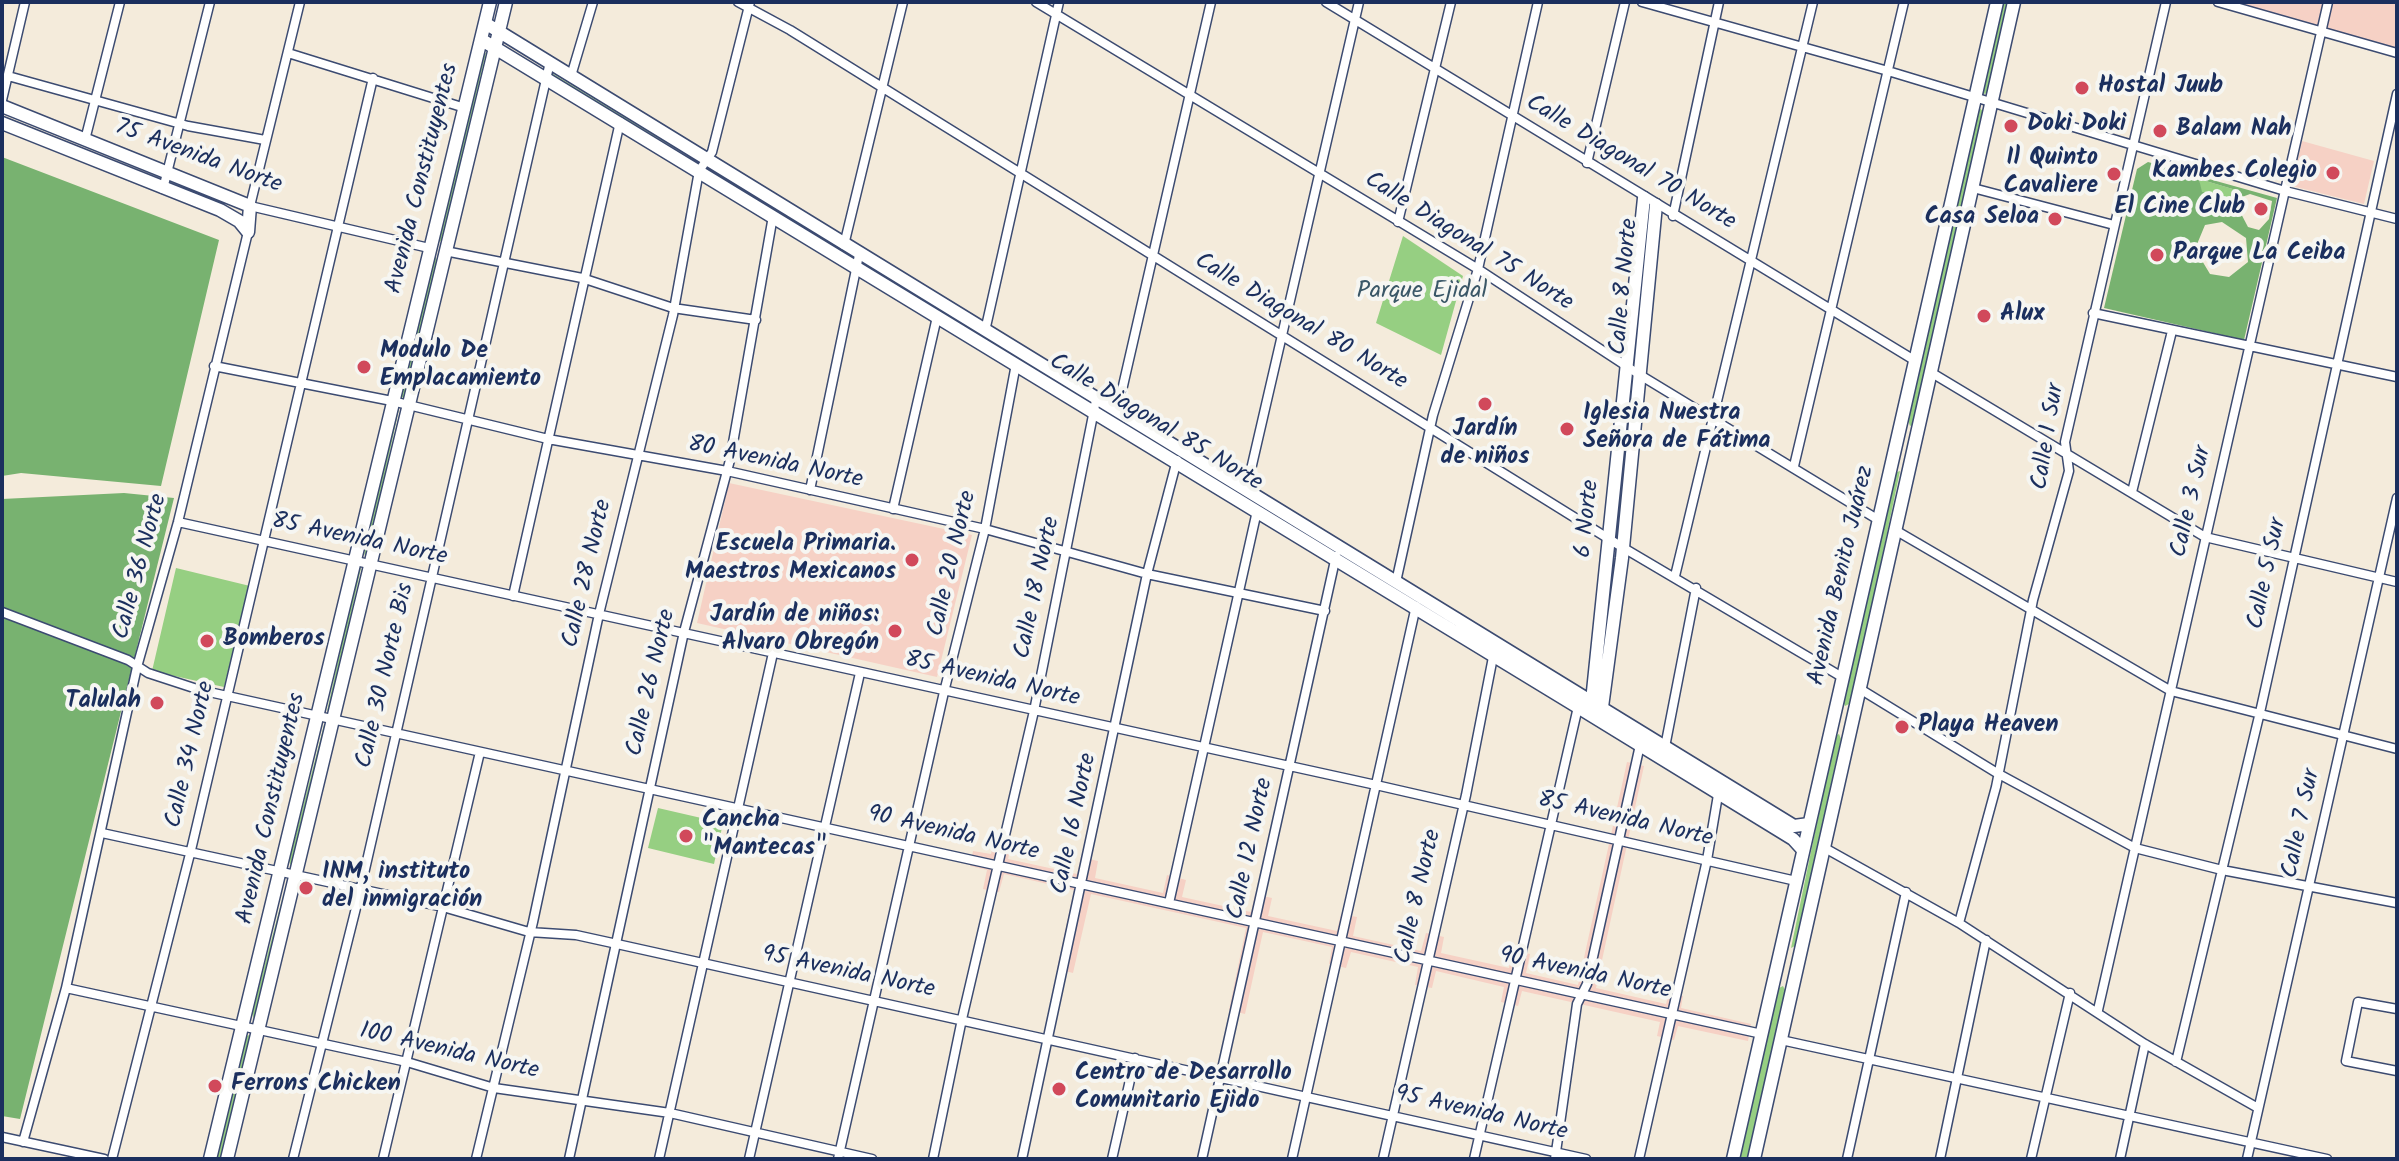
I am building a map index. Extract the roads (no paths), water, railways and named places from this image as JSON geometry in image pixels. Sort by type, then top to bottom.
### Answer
[{"type":"main road","name":"Avenida Constituyentes","points":[[210,1159],[490,2]]},
{"type":"main road","name":"Avenida Constituyentes","points":[[227,1159],[506,2]]},
{"type":"main road","name":"Avenida Benito Juárez","points":[[1733,1159],[1997,2]]},
{"type":"main road","name":"Avenida Benito Juárez","points":[[1754,1159],[2014,2]]},
{"type":"main road","name":"Calle Diagonal 85 Norte","points":[[485,23],[550,62],[856,270],[937,317],[1117,412],[1257,511],[1396,582],[1417,602]]},
{"type":"main road","name":"Calle Diagonal 85 Norte","points":[[482,40],[620,122],[844,245],[985,331],[1017,359],[1092,413],[1246,491],[1337,553],[1417,602],[1495,649],[1597,704],[1665,747],[1793,839],[1803,850]]},
{"type":"main road","name":"75 Avenida Norte","points":[[2,106],[250,206]]},
{"type":"main road","name":"75 Avenida Norte","points":[[2,123],[220,210],[239,221],[248,232]]},
{"type":"main road","name":"6 Norte","points":[[1597,704],[1609,537],[1627,366],[1650,202]]},
{"type":"main road","name":"Calle 8 Norte","points":[[1597,704],[1622,547],[1640,375],[1650,202]]},
{"type":"main road","name":"Calle 36 Norte","points":[[248,232],[250,206]]},
{"type":"main road","points":[[1901,420],[1907,429],[1918,426]]},
{"type":"main road","points":[[1890,467],[1902,464],[1908,473]]},
{"type":"main road","name":"Calle Diagonal 85 Norte","points":[[1495,649],[1578,707],[1640,745],[1794,826],[1809,824]]},
{"type":"main road","points":[[1838,696],[1843,709],[1856,705]]},
{"type":"main road","points":[[1829,732],[1840,731],[1847,739]]},
{"type":"main road","points":[[1783,942],[1788,951],[1800,949]]},
{"type":"main road","points":[[1774,988],[1786,983],[1790,993]]},
{"type":"street","points":[[2,100],[25,2]]},
{"type":"street","points":[[85,140],[120,2]]},
{"type":"street","points":[[163,189],[210,2]]},
{"type":"street","name":"Calle 36 Norte","points":[[250,206],[300,2]]},
{"type":"street","points":[[571,76],[593,2]]},
{"type":"street","name":"Calle Diagonal 80 Norte","points":[[738,2],[749,5],[1622,547],[1842,677]]},
{"type":"street","points":[[844,245],[903,2]]},
{"type":"street","name":"Calle Diagonal 75 Norte","points":[[1036,2],[1478,269],[1640,375],[1877,519]]},
{"type":"street","points":[[985,331],[1059,2]]},
{"type":"street","points":[[1117,412],[1192,96],[1211,2]]},
{"type":"street","name":"Calle Diagonal 70 Norte","points":[[1326,2],[1673,216],[1831,306],[1914,360]]},
{"type":"street","points":[[1246,491],[1359,2]]},
{"type":"street","points":[[1398,222],[1451,2]]},
{"type":"street","points":[[1396,582],[1430,425],[1478,269],[1538,2]]},
{"type":"street","points":[[1587,163],[1625,2]]},
{"type":"street","points":[[1642,2],[1888,71],[2285,191],[2397,219]]},
{"type":"street","points":[[1673,216],[1719,2]]},
{"type":"street","points":[[1675,576],[1813,2]]},
{"type":"street","points":[[1794,466],[1904,2]]},
{"type":"street","name":"Calle 1 Sur","points":[[1959,923],[1997,773],[2032,608],[2069,471],[2065,442],[2166,2]]},
{"type":"street","points":[[2218,2],[2397,53]]},
{"type":"street","name":"Calle 3 Sur","points":[[2098,1010],[2328,2]]},
{"type":"street","name":"Calle 28 Norte","points":[[476,1159],[703,166],[749,5]]},
{"type":"street","points":[[288,53],[465,108]]},
{"type":"street","name":"Calle 30 Norte Bis","points":[[293,1159],[359,888],[550,62]]},
{"type":"street","points":[[8,76],[180,123],[265,140]]},
{"type":"street","name":"Calle 34 Norte","points":[[112,1159],[191,850],[373,78]]},
{"type":"street","name":"Calle 5 Sur","points":[[2176,1062],[2258,715],[2397,94]]},
{"type":"street","points":[[513,596],[582,278],[620,122]]},
{"type":"street","points":[[1973,188],[2114,225]]},
{"type":"street","name":"75 Avenida Norte","points":[[250,206],[429,248]]},
{"type":"street","name":"Calle 26 Norte","points":[[569,1159],[684,632],[727,471],[773,216]]},
{"type":"street","name":"Calle 36 Norte","points":[[23,1142],[66,988],[82,904],[102,833],[137,667],[178,522],[248,232]]},
{"type":"street","points":[[445,251],[582,278],[673,308],[756,320]]},
{"type":"street","points":[[810,490],[859,255]]},
{"type":"street","points":[[2093,313],[2336,367],[2397,377]]},
{"type":"street","points":[[893,509],[937,317]]},
{"type":"street","points":[[2132,492],[2172,331]]},
{"type":"street","name":"Calle 20 Norte","points":[[839,1155],[944,692],[985,529],[1017,359]]},
{"type":"street","name":"80 Avenida Norte","points":[[214,366],[392,401],[638,458],[727,471],[985,529],[1147,574],[1325,611]]},
{"type":"street","points":[[1932,373],[2205,537],[2397,582]]},
{"type":"street","name":"Calle 18 Norte","points":[[933,1159],[1068,553],[1096,400]]},
{"type":"street","name":"Calle 16 Norte","points":[[1022,1159],[1147,574],[1177,457]]},
{"type":"street","name":"Calle 7 Sur","points":[[2247,1159],[2397,498]]},
{"type":"street","points":[[1169,903],[1257,511]]},
{"type":"street","name":"85 Avenida Norte","points":[[178,522],[1291,766],[1796,881]]},
{"type":"street","points":[[1895,530],[2171,691],[2397,749]]},
{"type":"street","name":"Calle 12 Norte","points":[[1202,1159],[1337,553]]},
{"type":"street","points":[[1665,747],[1696,588]]},
{"type":"street","points":[[1292,1159],[1417,602]]},
{"type":"street","name":"90 Avenida Norte","points":[[2,612],[200,690],[1762,1034]]},
{"type":"street","name":"Calle 8 Norte","points":[[1383,1159],[1495,649]]},
{"type":"street","points":[[659,1159],[773,653]]},
{"type":"street","points":[[749,1159],[860,673]]},
{"type":"street","points":[[1860,689],[1997,773],[2135,848],[2222,870],[2311,884],[2397,903]]},
{"type":"street","points":[[1474,1159],[1578,707]]},
{"type":"street","points":[[1556,1156],[1582,994],[1587,984],[1640,745]]},
{"type":"street","points":[[383,1159],[480,752]]},
{"type":"street","points":[[1639,1159],[1707,860],[1719,787]]},
{"type":"street","name":"95 Avenida Norte","points":[[102,833],[443,907],[529,932],[576,935],[1480,1135],[1556,1156],[1586,1159]]},
{"type":"street","points":[[1823,847],[1959,923],[2098,1010],[2145,1044],[2258,1108]]},
{"type":"street","points":[[1847,1159],[1906,892]]},
{"type":"street","points":[[1940,1159],[1986,940]]},
{"type":"street","name":"100 Avenida Norte","points":[[66,988],[407,1062],[494,1088],[670,1113],[839,1155],[872,1159]]},
{"type":"street","points":[[2031,1159],[2070,993]]},
{"type":"street","points":[[2397,1009],[2358,1002],[2346,1061],[2397,1071]]},
{"type":"street","points":[[1781,1040],[2327,1159]]},
{"type":"street","points":[[2120,1159],[2145,1044]]},
{"type":"street","points":[[1112,1159],[1135,1058]]},
{"type":"street","points":[[2,1137],[104,1159]]},
{"type":"place","name":"Hostal Juub","points":[[2082,88]]},
{"type":"place","name":"Doki Doki","points":[[2011,126]]},
{"type":"place","name":"Balam Nah","points":[[2160,131]]},
{"type":"place","name":"Kambes Colegio","points":[[2333,173]]},
{"type":"place","name":"Il Quinto Cavaliere","points":[[2114,174]]},
{"type":"place","name":"El Cine Club","points":[[2261,209]]},
{"type":"place","name":"Casa Seloa","points":[[2055,219]]},
{"type":"place","name":"Parque La Ceiba","points":[[2157,255]]},
{"type":"place","name":"Alux","points":[[1984,316]]},
{"type":"place","name":"Modulo De Emplacamiento","points":[[364,367]]},
{"type":"place","name":"Jardín de niños","points":[[1485,404]]},
{"type":"place","name":"Iglesia Nuestra Señora de Fátima","points":[[1567,429]]},
{"type":"place","name":"Escuela Primaria. Maestros Mexicanos","points":[[912,560]]},
{"type":"place","name":"Jardín de niños: Alvaro Obregón","points":[[895,631]]},
{"type":"place","name":"Bomberos","points":[[207,641]]},
{"type":"place","name":"Talulah","points":[[157,703]]},
{"type":"place","name":"Playa Heaven","points":[[1902,727]]},
{"type":"place","name":"Cancha \"Mantecas\"","points":[[686,836]]},
{"type":"place","name":"INM, instituto del inmigración","points":[[306,888]]},
{"type":"place","name":"Ferrons Chicken","points":[[215,1086]]},
{"type":"place","name":"Centro de Desarrollo Comunitario Ejido","points":[[1059,1089]]},
{"type":"park label","name":"Parque Ejidal","points":[[1422,293]]}]
